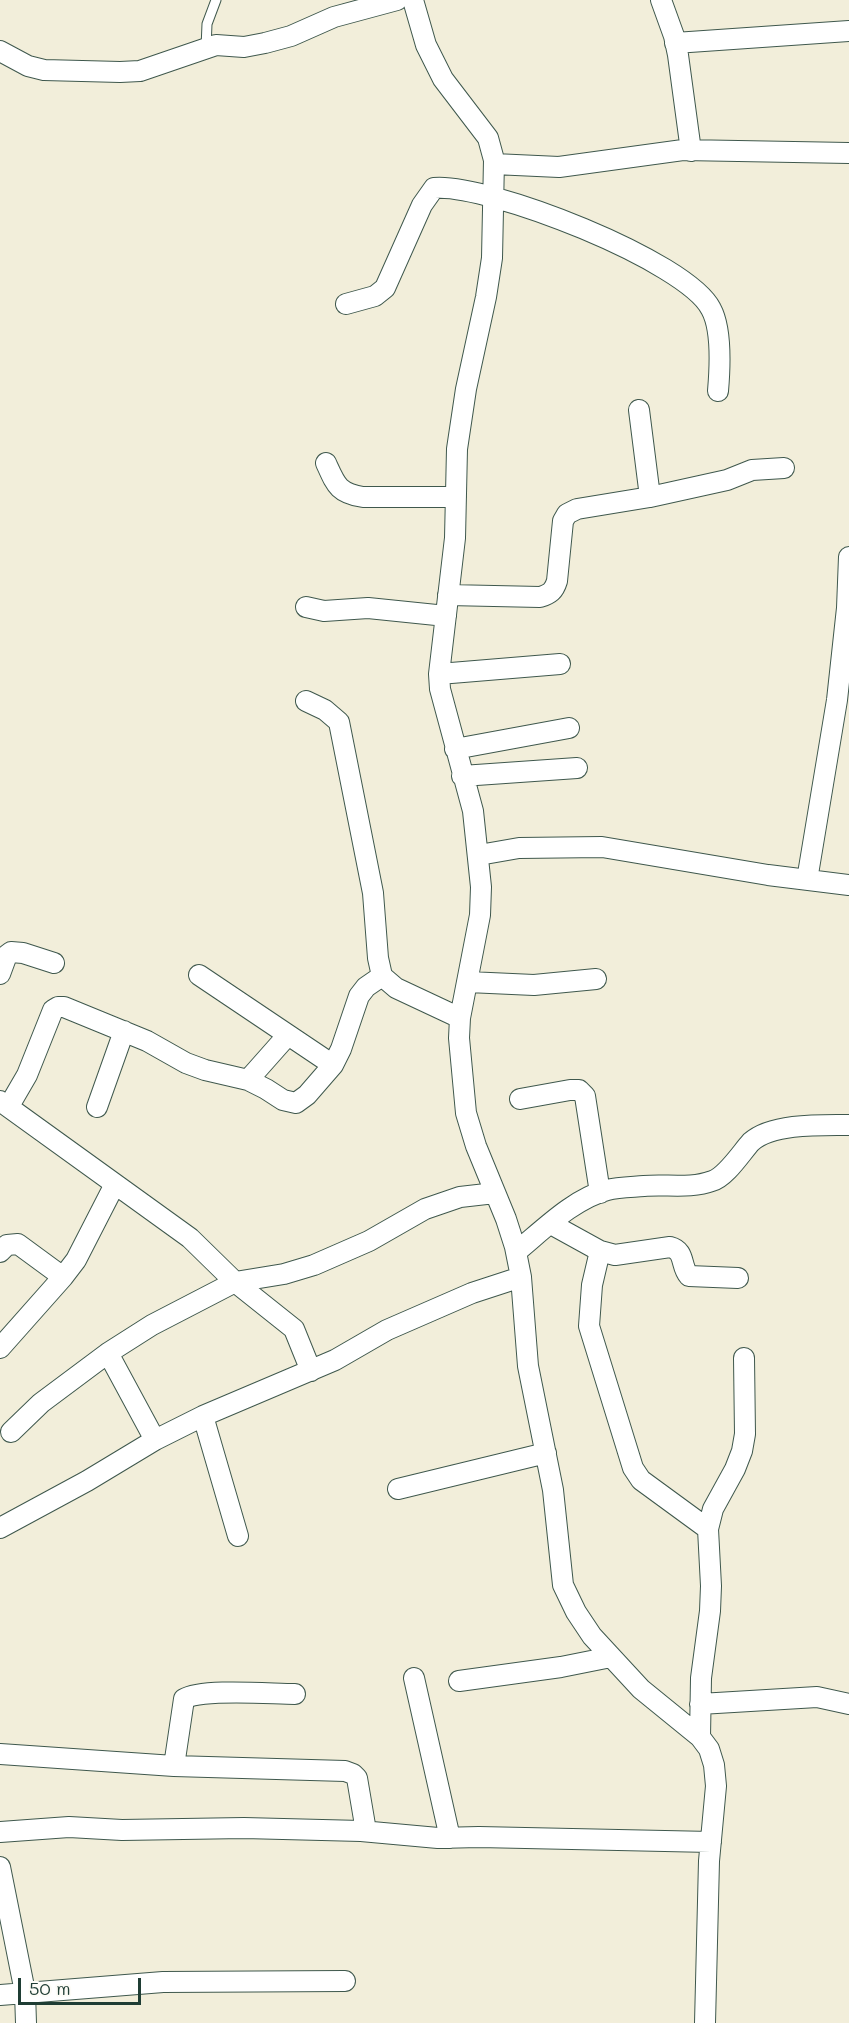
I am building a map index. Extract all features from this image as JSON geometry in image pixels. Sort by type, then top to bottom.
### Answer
[{"type":"street","points":[[0,51],[28,66],[44,70],[120,72],[140,70],[218,46],[244,47],[291,36],[334,17],[397,0]]},
{"type":"street","points":[[413,0],[426,45],[443,79],[488,138],[492,147],[494,164],[492,258],[459,439],[455,538],[439,674],[440,689],[473,811],[479,855],[480,915],[460,1018],[459,1038],[466,1113],[516,1252],[521,1277],[528,1366],[553,1490],[563,1585],[576,1612],[592,1636],[641,1689],[700,1737],[709,1749],[714,1765],[716,1786],[706,1938],[705,2023]]},
{"type":"street","points":[[661,0],[675,43],[691,150]]},
{"type":"street","points":[[675,43],[849,31]]},
{"type":"street","points":[[494,164],[559,166],[691,150],[849,153]]},
{"type":"street","points":[[346,304],[375,296],[385,288],[422,205],[434,188],[460,190],[529,207],[560,219],[627,249],[673,274],[704,298],[716,323],[719,358],[718,391]]},
{"type":"street","points":[[639,410],[650,496]]},
{"type":"street","points":[[326,463],[336,484],[349,495],[456,497]]},
{"type":"street","points":[[448,596],[540,597],[547,595],[555,589],[557,581],[563,521],[567,514],[577,509],[727,480],[752,470],[784,468]]},
{"type":"street","points":[[807,880],[837,700],[848,592],[849,557]]},
{"type":"street","points":[[306,606],[324,611],[368,608],[446,616]]},
{"type":"street","points":[[439,674],[560,664]]},
{"type":"street","points":[[306,701],[325,710],[339,722],[373,893],[378,958],[382,976],[396,988],[460,1018]]},
{"type":"street","points":[[455,749],[569,728]]},
{"type":"street","points":[[462,776],[577,768]]},
{"type":"street","points":[[479,855],[519,848],[602,847],[768,875],[849,885]]},
{"type":"street","points":[[0,974],[7,955],[11,952],[23,953],[54,963]]},
{"type":"street","points":[[199,975],[333,1065]]},
{"type":"street","points":[[311,1371],[294,1329],[234,1282],[190,1238],[5,1103],[27,1076],[53,1011],[58,1007],[64,1007],[124,1031],[204,1070],[248,1080],[283,1100],[296,1104],[333,1065],[341,1049],[359,996],[366,987],[382,976]]},
{"type":"street","points":[[468,982],[534,985],[596,979]]},
{"type":"street","points":[[97,1107],[124,1031]]},
{"type":"street","points":[[248,1080],[287,1035]]},
{"type":"street","points":[[520,1099],[570,1089],[579,1090],[585,1096],[600,1193]]},
{"type":"street","points":[[516,1252],[584,1200],[607,1190],[645,1186],[699,1185],[715,1181],[753,1140],[783,1128],[849,1125]]},
{"type":"street","points":[[0,1348],[63,1277],[86,1242],[115,1184]]},
{"type":"street","points":[[11,1432],[41,1403],[108,1353],[152,1325],[234,1282],[284,1274],[314,1265],[369,1241],[425,1209],[460,1197],[495,1193]]},
{"type":"street","points":[[551,1224],[600,1251],[615,1255],[670,1247],[681,1253],[686,1273],[689,1276],[738,1278]]},
{"type":"street","points":[[0,1252],[7,1245],[18,1244],[63,1277]]},
{"type":"street","points":[[600,1251],[592,1285],[589,1326],[633,1468],[640,1480],[708,1529]]},
{"type":"street","points":[[0,1528],[87,1481],[155,1440],[203,1416],[335,1360],[397,1325],[472,1293],[521,1277]]},
{"type":"street","points":[[108,1353],[155,1440]]},
{"type":"street","points":[[700,1737],[704,1648],[710,1611],[711,1586],[708,1529],[713,1509],[742,1451],[745,1434],[744,1358]]},
{"type":"street","points":[[203,1416],[238,1536]]},
{"type":"street","points":[[399,1489],[546,1453]]},
{"type":"street","points":[[459,1681],[561,1667],[611,1657]]},
{"type":"street","points":[[414,1678],[450,1838]]},
{"type":"street","points":[[174,1766],[180,1713],[184,1699],[190,1696],[295,1694]]},
{"type":"street","points":[[700,1704],[802,1697],[817,1697],[849,1704]]},
{"type":"street","points":[[0,1754],[174,1766],[345,1771],[357,1778],[366,1831]]},
{"type":"street","points":[[0,1833],[69,1827],[122,1830],[244,1828],[366,1831],[438,1838],[711,1842]]},
{"type":"street","points":[[0,1867],[25,1992],[26,2023]]},
{"type":"street","points":[[0,1995],[163,1982],[345,1981]]},
{"type":"lane","points":[[216,0],[207,24],[218,46]]}]
